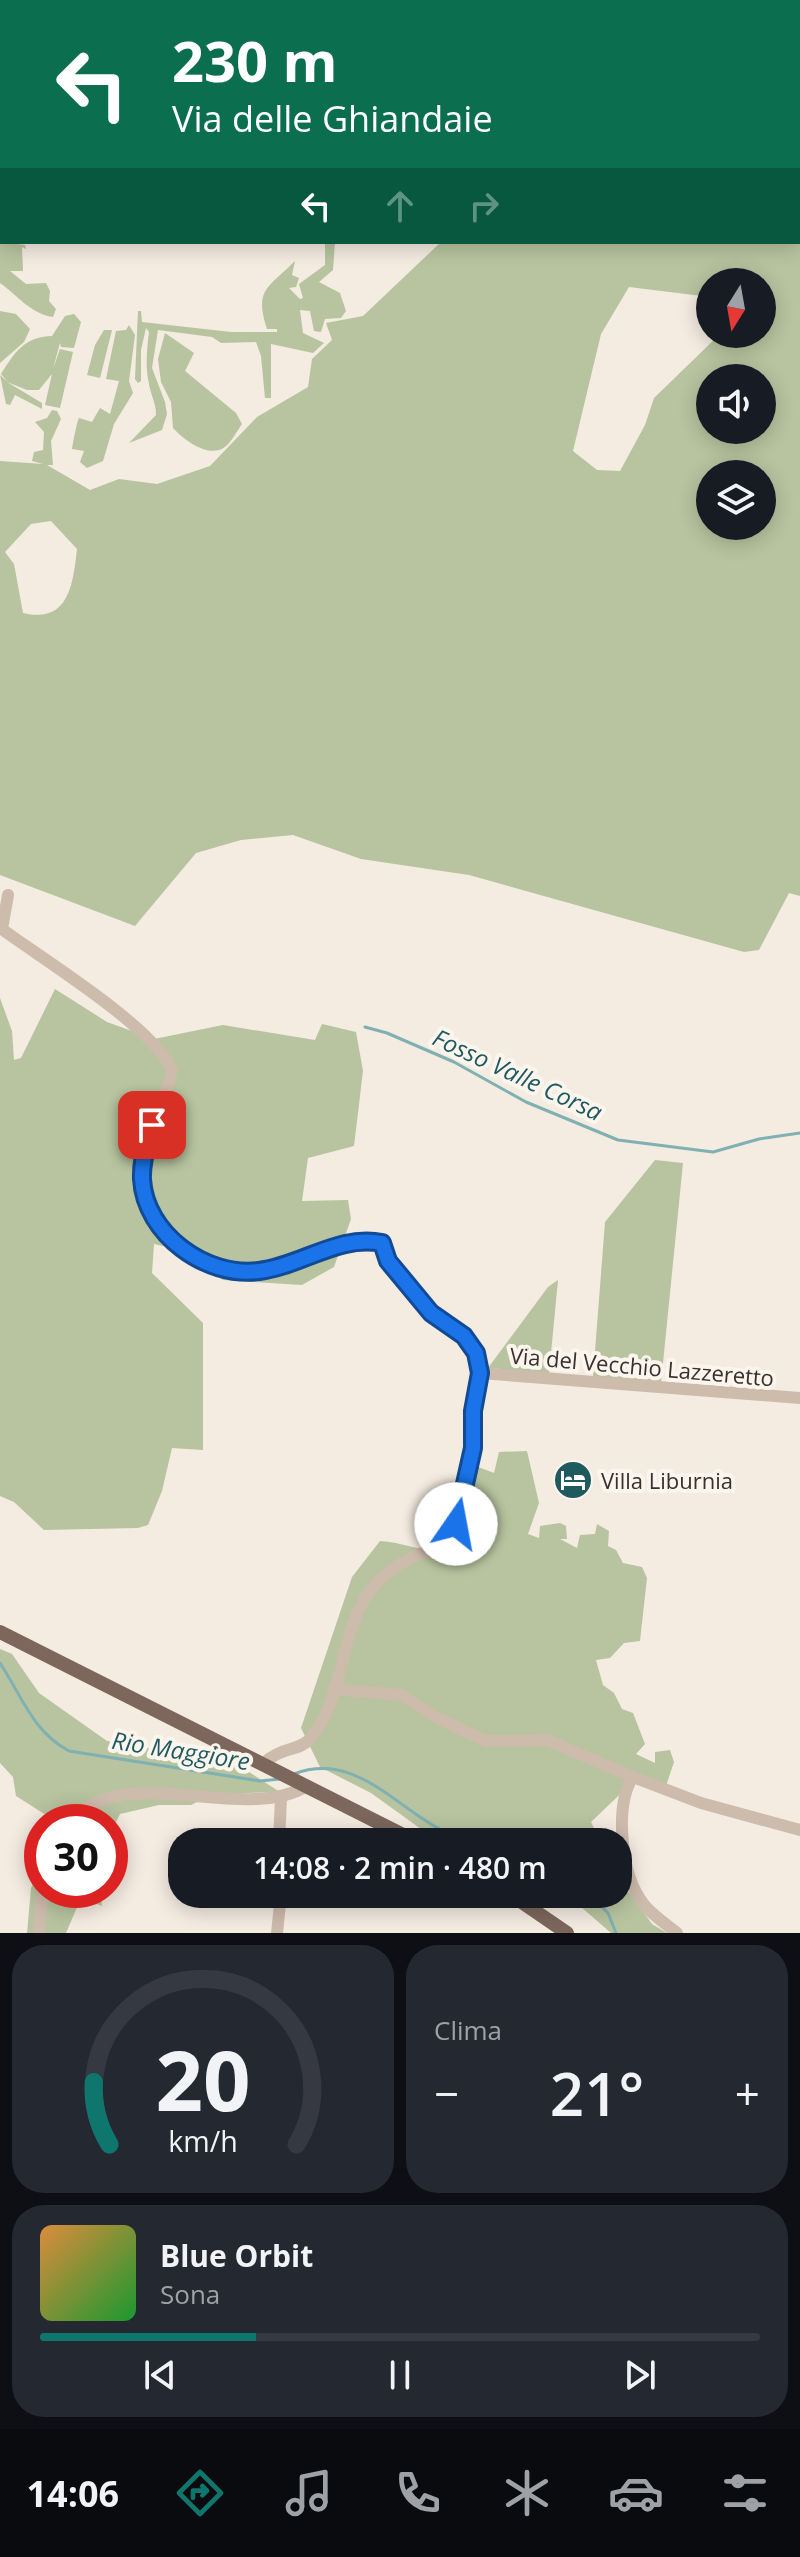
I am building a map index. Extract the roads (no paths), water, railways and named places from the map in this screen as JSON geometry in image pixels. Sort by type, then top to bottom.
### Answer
[{"type":"main road","points":[[0,1632],[389,1828]]},
{"type":"main road","points":[[530,1908],[567,1933]]},
{"type":"street","points":[[8,895],[2,929],[142,1032],[166,1056],[172,1071],[152,1125],[142,1182],[169,1241],[238,1273],[287,1266],[349,1242],[382,1243],[388,1261],[431,1313],[464,1336],[476,1353],[480,1373],[473,1411],[473,1448],[452,1539],[447,1545],[414,1556],[370,1590],[349,1632],[327,1709],[309,1740],[300,1746],[277,1751],[263,1764]]},
{"type":"street","name":"Via del Vecchio Lazzeretto","points":[[480,1373],[800,1398]]},
{"type":"street","points":[[333,1689],[401,1695],[438,1718],[486,1741],[547,1740],[701,1803],[800,1830]]},
{"type":"street","points":[[633,1777],[628,1785],[623,1810],[635,1892],[649,1911],[677,1933]]},
{"type":"street","points":[[99,1804],[134,1795],[166,1793],[201,1799],[281,1798],[302,1784]]},
{"type":"street","points":[[280,1828],[281,1798]]},
{"type":"street","points":[[39,1933],[41,1908]]},
{"type":"street","points":[[277,1933],[280,1908]]},
{"type":"waterway","name":"Fosso Valle Corsa","points":[[365,1027],[387,1033],[454,1062],[526,1102],[618,1140],[713,1152],[759,1139],[800,1133]]},
{"type":"waterway","name":"Rio Maggiore","points":[[0,1663],[37,1723],[56,1743],[69,1751],[260,1781],[280,1779]]},
{"type":"waterway","name":"Rio Maggiore","points":[[294,1774],[320,1769],[344,1772],[367,1781],[439,1828]]},
{"type":"waterway","name":"Rio Maggiore","points":[[603,1908],[616,1933]]},
{"type":"place","name":"Villa Liburnia","points":[[573,1480]]}]
